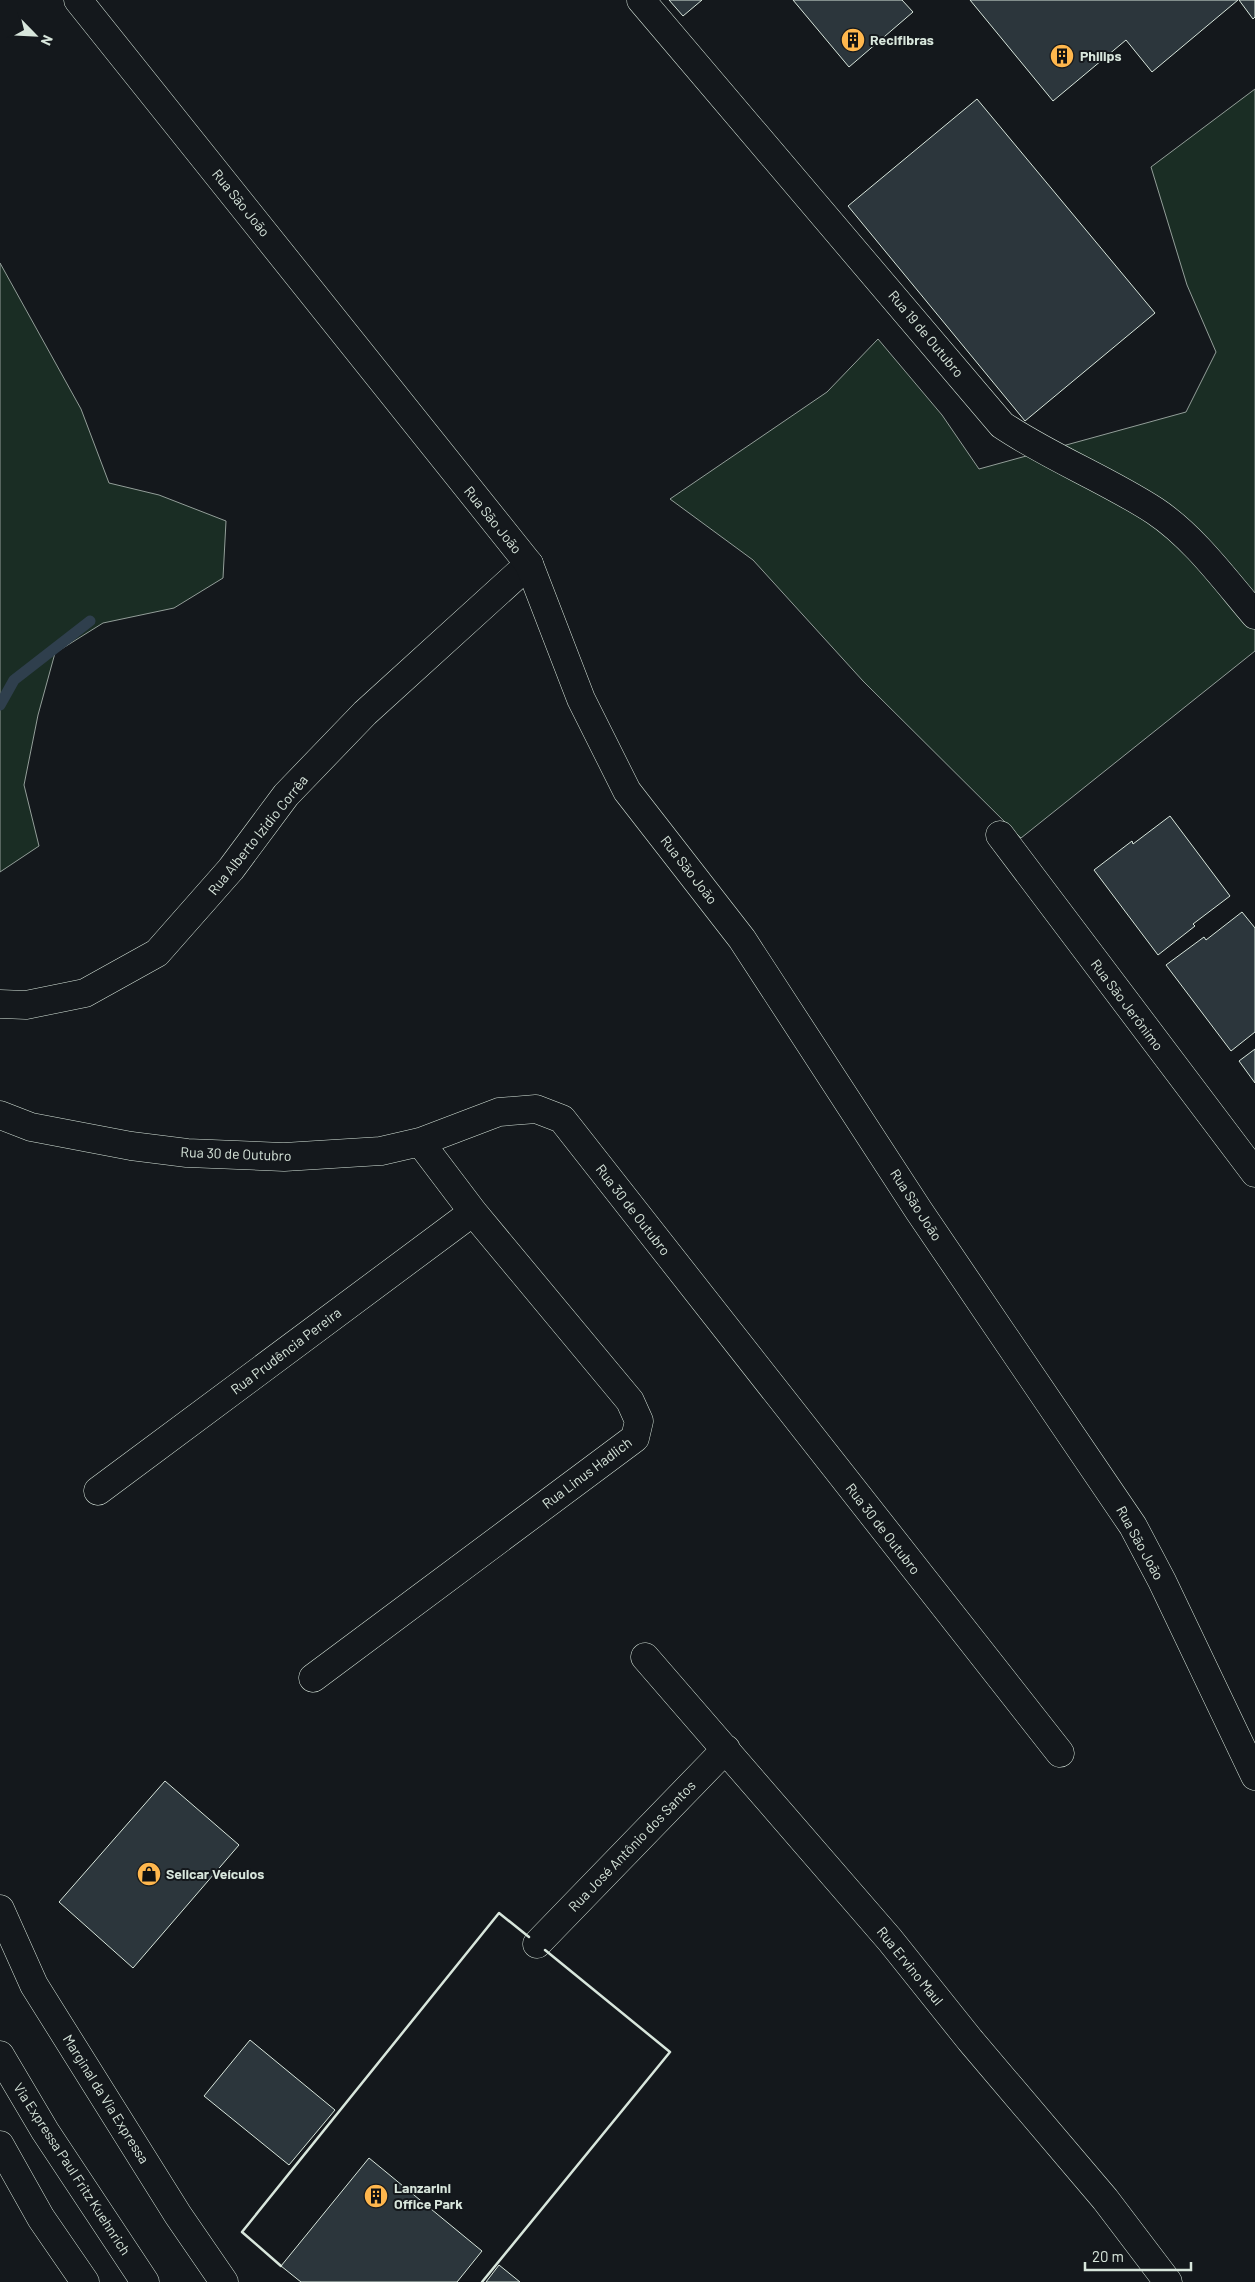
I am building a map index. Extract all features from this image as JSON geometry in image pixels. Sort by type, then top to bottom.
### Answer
[{"type":"street","name":"Rua São João","points":[[78,0],[529,564],[581,699],[627,791],[742,939],[919,1210],[1128,1518],[1162,1581],[1255,1776]]},
{"type":"street","name":"Rua 19 de Outubro","points":[[641,0],[1002,425],[1034,447],[1091,474],[1156,512],[1204,554],[1255,616]]},
{"type":"street","name":"Rua Alberto Izidio Corrêa","points":[[0,1004],[26,1005],[86,993],[157,953],[231,869],[286,795],[365,713],[529,564]]},
{"type":"street","name":"Rua São Jerônimo","points":[[1000,835],[1255,1173]]},
{"type":"street","name":"Rua 30 de Outubro","points":[[0,1115],[31,1127],[83,1138],[187,1153],[284,1158],[381,1151],[420,1142],[499,1112],[536,1109],[562,1119],[1060,1753]]},
{"type":"street","name":"Rua Linus Hadlich","points":[[313,1678],[635,1438],[640,1421],[630,1401],[473,1212],[420,1142]]},
{"type":"street","name":"Rua Prudência Pereira","points":[[98,1491],[473,1212]]},
{"type":"street","name":"Rua Ervino Maul","points":[[645,1657],[726,1748],[890,1940],[970,2040],[1105,2198],[1168,2282]]},
{"type":"street","name":"Rua José Antônio dos Santos","points":[[537,1944],[726,1748]]},
{"type":"street","name":"Marginal da Via Expressa","points":[[0,1909],[34,1985],[178,2215],[224,2282]]},
{"type":"street","name":"Via Expressa Paul Fritz Kuehnrich","points":[[0,2056],[45,2131],[145,2282]]},
{"type":"street","points":[[0,2144],[41,2218],[85,2282]]},
{"type":"green space","points":[[1255,89],[1255,651],[1021,838],[863,681],[753,560],[670,499],[827,392],[878,339],[942,415],[979,469],[1186,412],[1216,352],[1187,285],[1151,167]]},
{"type":"green space","points":[[0,263],[81,409],[109,483],[159,495],[226,521],[223,578],[174,608],[103,623],[55,653],[38,715],[24,785],[39,846],[0,872]]},
{"type":"building","points":[[669,0],[702,0],[683,16]]},
{"type":"building","name":"Recifibras","points":[[793,0],[902,0],[913,12],[849,67]]},
{"type":"building","name":"Philips","points":[[970,0],[1238,0],[1152,72],[1126,40],[1053,101]]},
{"type":"building","points":[[1239,0],[1255,0],[1255,17],[1253,19]]},
{"type":"building","points":[[977,99],[1155,313],[1025,421],[848,206]]},
{"type":"building","points":[[1170,816],[1230,896],[1193,924],[1195,926],[1158,955],[1094,870],[1132,841],[1133,844]]},
{"type":"building","points":[[1242,912],[1255,928],[1255,1032],[1231,1051],[1166,965],[1204,937],[1206,940]]},
{"type":"building","points":[[1255,1049],[1255,1083],[1239,1061]]},
{"type":"building","name":"Selicar Veículos","points":[[165,1781],[239,1845],[133,1968],[59,1902]]},
{"type":"building","points":[[250,2040],[335,2110],[289,2165],[204,2096]]},
{"type":"building","name":"Lanzarini Office Park","points":[[369,2158],[482,2251],[457,2282],[301,2282],[281,2266]]},
{"type":"building","points":[[499,2265],[520,2282],[486,2282]]},
{"type":"waterway","points":[[0,705],[14,680],[90,621]]},
{"type":"wall","points":[[281,2266],[242,2232],[499,1913],[529,1937]]},
{"type":"wall","points":[[482,2282],[670,2052],[545,1950]]},
{"type":"place","name":"Recifibras","points":[[853,40]]},
{"type":"place","name":"Philips","points":[[1062,56]]},
{"type":"place","name":"Selicar Veículos","points":[[149,1874]]},
{"type":"place","name":"Lanzarini Office Park","points":[[376,2196]]}]
